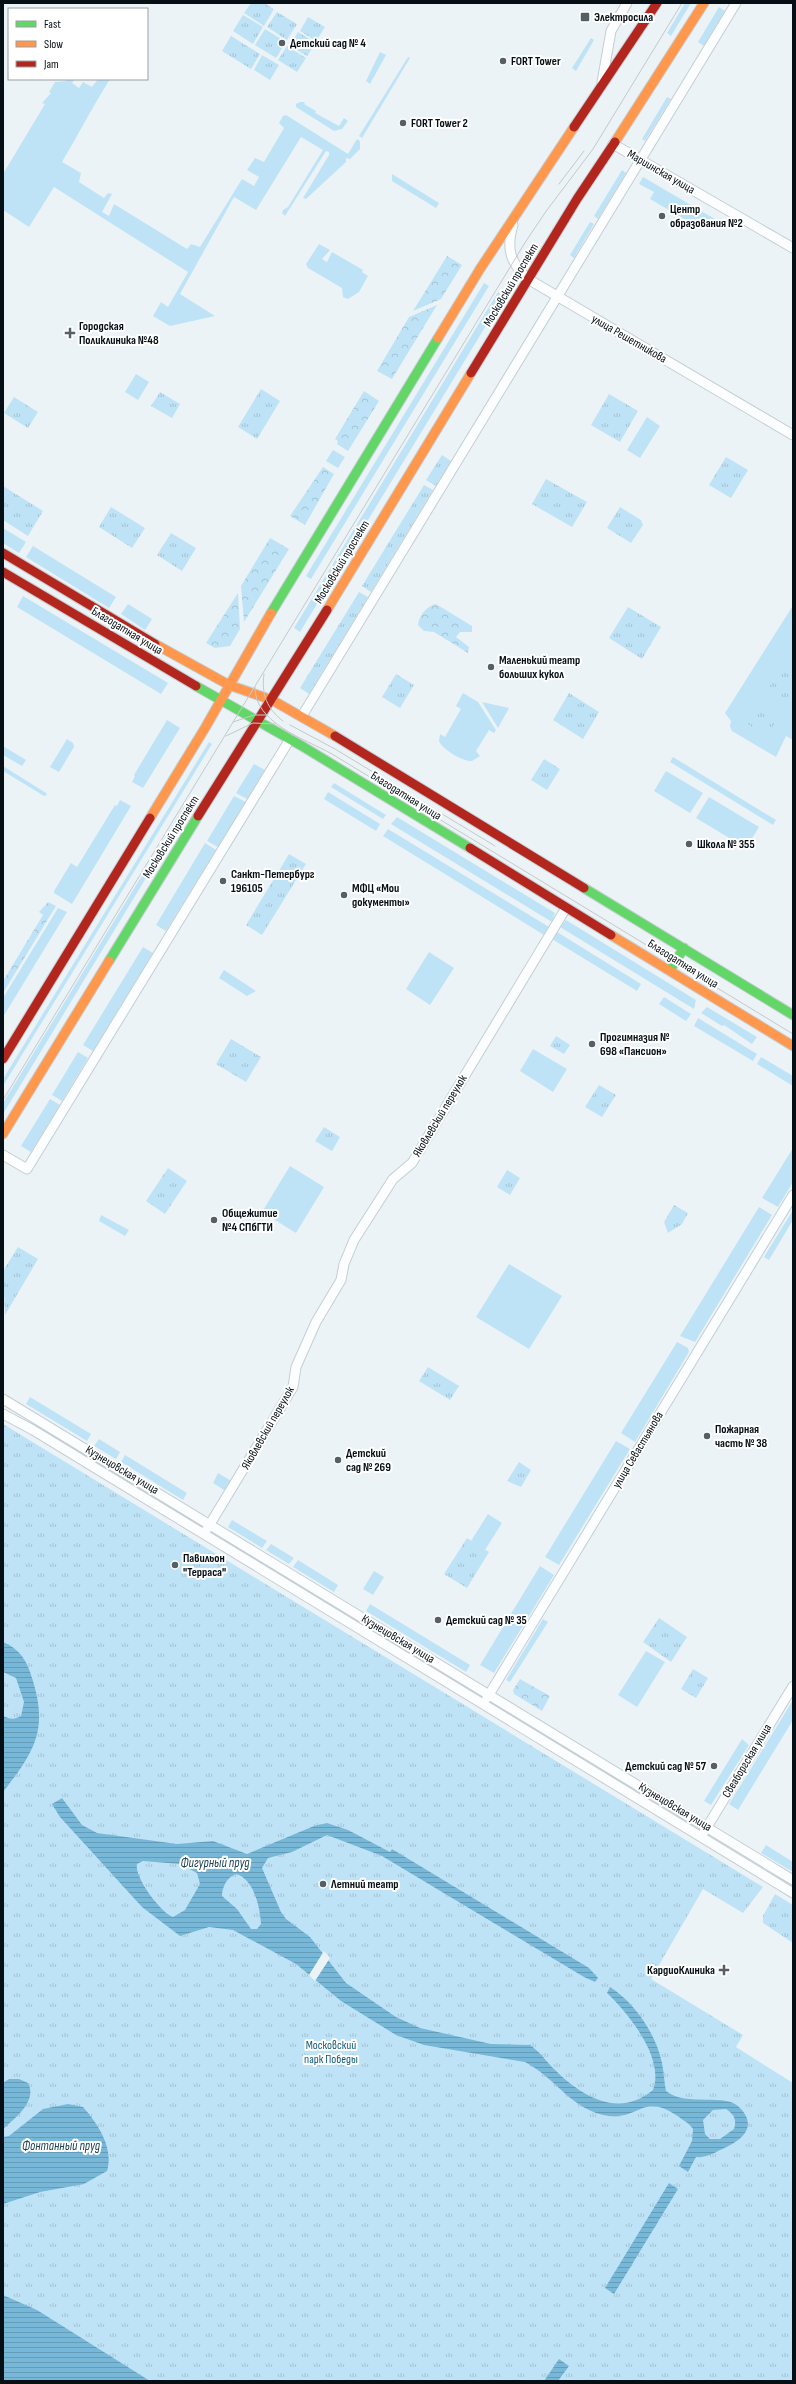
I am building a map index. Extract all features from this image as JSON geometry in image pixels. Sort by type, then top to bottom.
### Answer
[{"type":"main road","points":[[3,1059],[480,269],[657,3]]},
{"type":"main road","name":"Московский проспект","points":[[3,1134],[272,700],[528,279],[704,3]]},
{"type":"main road","name":"Благодатная улица","points":[[3,553],[194,667],[229,685],[272,700],[302,716],[793,1015]]},
{"type":"main road","name":"Благодатная улица","points":[[3,572],[290,739],[793,1046]]},
{"type":"main road","points":[[670,970],[684,948]]},
{"type":"street","points":[[602,87],[610,30],[627,3]]},
{"type":"street","points":[[302,716],[736,3]]},
{"type":"street","name":"Мариинская улица","points":[[613,144],[640,161],[793,248]]},
{"type":"street","name":"улица Решетникова","points":[[516,214],[509,250],[518,270],[528,279],[793,435]]},
{"type":"street","points":[[3,1155],[27,1169],[290,739]]},
{"type":"street","name":"Яковлевский переулок","points":[[204,1534],[293,1387],[296,1367],[316,1322],[342,1280],[344,1264],[354,1240],[380,1196],[393,1179],[412,1162],[566,908]]},
{"type":"street","name":"улица Севастьянова","points":[[484,1704],[793,1195]]},
{"type":"street","name":"Кузнецовская улица","points":[[3,1399],[490,1694],[793,1880]]},
{"type":"street","name":"Кузнецовская улица","points":[[3,1414],[33,1430],[793,1893]]},
{"type":"street","name":"Свеаборгская улица","points":[[701,1837],[793,1686]]},
{"type":"green space","points":[[251,3],[264,3],[274,9],[264,26],[244,13]]},
{"type":"green space","points":[[685,3],[691,3],[671,36],[667,33]]},
{"type":"green space","points":[[719,7],[725,11],[704,46],[698,42]]},
{"type":"green space","points":[[277,12],[297,24],[287,40],[267,27]]},
{"type":"green space","points":[[243,15],[263,27],[253,44],[233,31]]},
{"type":"green space","points":[[308,17],[325,27],[316,41],[300,31]]},
{"type":"green space","points":[[265,29],[286,42],[276,58],[255,45]]},
{"type":"green space","points":[[298,32],[316,43],[307,56],[290,46]]},
{"type":"green space","points":[[231,36],[260,54],[251,69],[222,51]]},
{"type":"green space","points":[[591,38],[594,40],[576,71],[572,68]]},
{"type":"green space","points":[[287,46],[306,58],[297,72],[278,60]]},
{"type":"green space","points":[[380,52],[386,55],[370,84],[366,81]]},
{"type":"green space","points":[[262,55],[279,65],[270,80],[254,70]]},
{"type":"green space","points":[[408,57],[410,58],[362,138],[359,136]]},
{"type":"green space","points":[[74,80],[72,83],[79,88],[83,82],[92,87],[97,80],[109,80],[62,162],[81,173],[79,182],[104,198],[108,193],[112,194],[102,212],[109,216],[114,204],[187,249],[191,244],[200,247],[242,179],[254,186],[259,177],[247,170],[255,158],[264,162],[284,128],[279,123],[283,116],[286,115],[348,154],[357,139],[360,141],[360,149],[350,159],[346,158],[346,162],[306,199],[303,198],[329,155],[329,152],[326,151],[285,216],[282,213],[283,210],[288,207],[323,150],[301,137],[256,210],[234,197],[180,294],[215,316],[170,326],[153,316],[161,302],[168,307],[188,272],[54,187],[29,227],[3,210],[3,174],[45,104],[42,103],[51,93],[49,92],[55,82]]},
{"type":"green space","points":[[667,97],[671,99],[645,141],[642,139]]},
{"type":"green space","points":[[305,102],[304,104],[316,111],[315,113],[339,126],[344,118],[348,121],[342,129],[334,131],[296,107],[296,104]]},
{"type":"green space","points":[[622,170],[626,173],[598,219],[594,216]]},
{"type":"green space","points":[[392,174],[439,203],[436,208],[392,181]]},
{"type":"green space","points":[[643,177],[720,222],[716,228],[700,219],[696,226],[650,199],[654,192],[639,184]]},
{"type":"green space","points":[[590,222],[594,224],[574,258],[570,255]]},
{"type":"green space","points":[[319,244],[330,250],[322,259],[327,262],[332,252],[363,270],[362,272],[368,276],[359,292],[348,299],[343,297],[342,288],[308,268],[306,264]]},
{"type":"green space","points":[[447,256],[462,265],[441,299],[413,311]]},
{"type":"green space","points":[[484,283],[489,286],[311,579],[306,576]]},
{"type":"green space","points":[[498,292],[504,296],[300,632],[294,628]]},
{"type":"green space","points":[[437,305],[392,379],[377,371],[409,317]]},
{"type":"green space","points":[[136,374],[149,382],[138,400],[125,392]]},
{"type":"green space","points":[[261,389],[280,401],[257,439],[238,427]]},
{"type":"green space","points":[[364,391],[379,401],[348,451],[337,444],[338,441],[335,439]]},
{"type":"green space","points":[[160,392],[180,404],[172,418],[151,406]]},
{"type":"green space","points":[[609,394],[638,411],[620,442],[591,425]]},
{"type":"green space","points":[[14,397],[38,412],[28,428],[4,413]]},
{"type":"green space","points":[[647,417],[660,426],[640,458],[627,450]]},
{"type":"green space","points":[[333,450],[345,457],[338,468],[326,461]]},
{"type":"green space","points":[[442,455],[451,461],[436,486],[426,480]]},
{"type":"green space","points":[[726,457],[748,470],[731,498],[709,485]]},
{"type":"green space","points":[[323,467],[334,474],[305,525],[290,516]]},
{"type":"green space","points":[[546,479],[587,502],[572,527],[532,504]]},
{"type":"green space","points":[[424,485],[433,490],[371,592],[362,586]]},
{"type":"green space","points":[[3,486],[43,511],[28,536],[3,520]]},
{"type":"green space","points":[[111,507],[145,528],[132,548],[99,527]]},
{"type":"green space","points":[[620,507],[641,520],[643,525],[631,543],[607,528]]},
{"type":"green space","points":[[3,528],[26,542],[19,553],[3,543]]},
{"type":"green space","points":[[171,533],[196,548],[182,571],[157,555]]},
{"type":"green space","points":[[270,538],[289,549],[244,622],[241,586]]},
{"type":"green space","points":[[33,546],[116,597],[109,608],[26,557]]},
{"type":"green space","points":[[359,592],[368,597],[309,694],[300,688]]},
{"type":"green space","points":[[238,593],[240,629],[230,646],[215,648],[206,643]]},
{"type":"green space","points":[[23,596],[168,683],[161,694],[17,607]]},
{"type":"green space","points":[[128,604],[152,619],[145,630],[121,614]]},
{"type":"green space","points":[[436,604],[472,626],[472,632],[460,632],[456,637],[469,647],[468,653],[434,632],[424,631],[418,625],[424,612]]},
{"type":"green space","points":[[628,607],[661,627],[642,659],[609,638]]},
{"type":"green space","points":[[792,607],[793,740],[786,736],[776,757],[732,731],[730,726],[731,721],[725,713]]},
{"type":"green space","points":[[785,662],[793,667],[793,704],[768,689]]},
{"type":"green space","points":[[396,674],[414,685],[400,708],[382,697]]},
{"type":"green space","points":[[463,693],[478,702],[496,730],[494,733],[489,730],[476,751],[480,756],[472,761],[468,761],[453,754],[444,748],[439,741],[440,734],[445,737],[461,709],[456,706]]},
{"type":"green space","points":[[569,693],[599,712],[583,739],[553,720]]},
{"type":"green space","points":[[482,702],[509,708],[498,728]]},
{"type":"green space","points":[[759,702],[780,715],[767,736],[746,723]]},
{"type":"green space","points":[[167,720],[180,728],[143,788],[132,782],[135,776],[134,775]]},
{"type":"green space","points":[[67,739],[73,743],[74,747],[59,772],[50,767]]},
{"type":"green space","points":[[209,742],[212,744],[3,1086],[3,1079]]},
{"type":"green space","points":[[3,746],[26,760],[22,766],[3,755]]},
{"type":"green space","points":[[673,757],[776,820],[773,825],[670,762]]},
{"type":"green space","points":[[544,759],[560,769],[547,790],[531,780]]},
{"type":"green space","points":[[254,764],[265,770],[247,799],[236,793]]},
{"type":"green space","points":[[3,766],[47,795],[44,796],[3,771]]},
{"type":"green space","points":[[666,771],[703,793],[690,813],[654,791]]},
{"type":"green space","points":[[334,783],[386,815],[383,819],[331,787]]},
{"type":"green space","points":[[328,792],[380,824],[376,831],[324,799]]},
{"type":"green space","points":[[234,796],[246,802],[218,847],[207,841]]},
{"type":"green space","points":[[709,797],[759,827],[746,848],[696,818]]},
{"type":"green space","points":[[120,800],[131,806],[72,904],[54,893],[54,891],[71,863],[77,867],[115,805],[117,806]]},
{"type":"green space","points":[[185,805],[189,807],[3,1114],[3,1103]]},
{"type":"green space","points":[[397,817],[555,913],[552,922],[391,824]]},
{"type":"green space","points":[[388,829],[549,927],[544,935],[383,836]]},
{"type":"green space","points":[[205,843],[216,850],[166,931],[156,925]]},
{"type":"green space","points":[[289,854],[306,864],[262,935],[246,925]]},
{"type":"green space","points":[[48,902],[56,906],[3,993],[3,981],[43,915],[39,912]]},
{"type":"green space","points":[[58,908],[67,912],[3,1017],[3,998]]},
{"type":"green space","points":[[566,920],[696,1000],[694,1009],[560,927]]},
{"type":"green space","points":[[557,932],[641,984],[637,991],[552,939]]},
{"type":"green space","points":[[143,947],[153,953],[93,1051],[83,1045]]},
{"type":"green space","points":[[429,952],[454,968],[430,1005],[406,989]]},
{"type":"green space","points":[[224,970],[256,991],[247,996],[219,978]]},
{"type":"green space","points":[[664,997],[691,1014],[686,1021],[659,1004]]},
{"type":"green space","points":[[707,1007],[757,1037],[752,1044],[724,1025],[722,1026],[701,1013]]},
{"type":"green space","points":[[698,1018],[757,1054],[753,1061],[694,1026]]},
{"type":"green space","points":[[556,1036],[570,1045],[564,1054],[550,1046]]},
{"type":"green space","points":[[231,1039],[261,1057],[246,1082],[216,1064]]},
{"type":"green space","points":[[533,1049],[567,1069],[553,1092],[520,1071]]},
{"type":"green space","points":[[78,1052],[88,1058],[62,1101],[52,1095]]},
{"type":"green space","points":[[761,1057],[793,1076],[793,1086],[757,1064]]},
{"type":"green space","points":[[599,1085],[616,1095],[602,1117],[585,1107]]},
{"type":"green space","points":[[50,1099],[60,1105],[31,1152],[21,1146]]},
{"type":"green space","points":[[324,1127],[340,1137],[332,1151],[315,1141]]},
{"type":"green space","points":[[793,1148],[793,1182],[778,1207],[762,1198]]},
{"type":"green space","points":[[290,1166],[324,1187],[296,1233],[262,1212]]},
{"type":"green space","points":[[168,1168],[187,1181],[165,1214],[146,1201]]},
{"type":"green space","points":[[507,1170],[520,1178],[510,1195],[497,1187]]},
{"type":"green space","points":[[674,1205],[688,1213],[682,1224],[668,1233],[664,1222]]},
{"type":"green space","points":[[759,1207],[772,1215],[695,1342],[680,1336]]},
{"type":"green space","points":[[793,1210],[793,1220],[769,1260],[764,1257]]},
{"type":"green space","points":[[101,1215],[129,1230],[125,1236],[99,1221]]},
{"type":"green space","points":[[18,1247],[38,1259],[5,1315],[3,1271]]},
{"type":"green space","points":[[509,1264],[562,1296],[529,1349],[476,1317]]},
{"type":"green space","points":[[677,1342],[688,1348],[689,1352],[635,1442],[621,1433]]},
{"type":"green space","points":[[428,1367],[459,1386],[450,1400],[419,1381]]},
{"type":"green space","points":[[30,1397],[91,1434],[87,1441],[26,1404]]},
{"type":"green space","name":"Московский парк Победы","points":[[3,1424],[763,1887],[743,1913],[703,1889],[651,1979],[743,2035],[736,2047],[793,2083],[793,2381],[3,2381]]},
{"type":"green space","points":[[99,1439],[120,1452],[116,1459],[94,1446]]},
{"type":"green space","points":[[616,1441],[630,1449],[559,1565],[545,1557]]},
{"type":"green space","points":[[125,1455],[187,1493],[183,1500],[121,1462]]},
{"type":"green space","points":[[519,1462],[531,1470],[521,1487],[507,1481]]},
{"type":"green space","points":[[218,1473],[233,1482],[227,1492],[213,1483]]},
{"type":"green space","points":[[488,1514],[502,1523],[485,1550],[471,1541]]},
{"type":"green space","points":[[232,1520],[267,1541],[262,1548],[228,1527]]},
{"type":"green space","points":[[467,1538],[489,1552],[467,1588],[444,1574]]},
{"type":"green space","points":[[271,1544],[294,1558],[289,1564],[266,1550]]},
{"type":"green space","points":[[298,1560],[338,1585],[334,1592],[293,1567]]},
{"type":"green space","points":[[540,1566],[554,1575],[494,1673],[480,1665]]},
{"type":"green space","points":[[374,1571],[384,1577],[373,1595],[363,1589]]},
{"type":"green space","points":[[370,1604],[470,1665],[466,1672],[366,1611]]},
{"type":"green space","points":[[659,1618],[687,1637],[671,1662],[643,1642]]},
{"type":"green space","points":[[543,1619],[548,1622],[510,1682],[506,1680]]},
{"type":"green space","points":[[646,1651],[665,1662],[637,1707],[618,1695]]},
{"type":"green space","points":[[693,1669],[708,1678],[696,1698],[681,1689]]},
{"type":"green space","points":[[520,1679],[550,1696],[542,1711],[514,1694],[513,1690]]},
{"type":"green space","points":[[793,1700],[793,1720],[738,1810],[729,1804]]},
{"type":"green space","points":[[742,1739],[749,1745],[711,1805],[704,1801]]},
{"type":"green space","points":[[766,1845],[793,1862],[793,1872],[761,1853]]},
{"type":"green space","points":[[775,1894],[793,1905],[793,1943],[763,1923],[763,1916]]},
{"type":"water","points":[[3,1642],[14,1648],[22,1656],[28,1666],[37,1696],[39,1712],[36,1740],[23,1765],[3,1792],[3,1716],[12,1719],[21,1716],[24,1702],[16,1678],[3,1672]]},
{"type":"water","name":"Фигурный пруд","points":[[62,1798],[82,1825],[97,1833],[177,1844],[213,1841],[247,1854],[314,1826],[327,1823],[348,1830],[390,1852],[392,1849],[589,1968],[598,1978],[595,1982],[584,1977],[382,1856],[327,1835],[292,1852],[268,1858],[262,1868],[281,1912],[286,1919],[310,1937],[346,1983],[396,2017],[420,2028],[491,2044],[530,2045],[576,2088],[600,2100],[613,2103],[627,2103],[640,2099],[653,2090],[655,2077],[654,2064],[642,2037],[634,2024],[607,1993],[610,1987],[636,2010],[650,2030],[663,2066],[666,2091],[675,2096],[685,2098],[726,2101],[735,2104],[746,2116],[748,2123],[747,2129],[739,2139],[727,2147],[702,2157],[696,2157],[688,2172],[679,2166],[692,2141],[693,2129],[686,2122],[667,2110],[649,2106],[620,2116],[609,2116],[596,2113],[574,2101],[546,2076],[525,2062],[424,2045],[396,2035],[341,2001],[296,1964],[233,1930],[209,1927],[180,1936],[142,1907],[60,1817],[52,1804]],"holes":[[[143,1861],[180,1864],[197,1873],[200,1884],[185,1910],[173,1917],[162,1909],[149,1894],[137,1870],[137,1864]],[[236,1874],[242,1877],[252,1888],[255,1894],[261,1924],[257,1929],[251,1929],[237,1909],[222,1896],[226,1883],[233,1875]],[[726,2109],[733,2115],[735,2120],[734,2129],[720,2139],[710,2139],[705,2134],[703,2120],[713,2110]]]},
{"type":"water","name":"Фонтанный пруд","points":[[9,2079],[19,2079],[28,2083],[30,2096],[23,2109],[3,2129],[3,2083]]},
{"type":"water","name":"Фонтанный пруд","points":[[68,2104],[83,2107],[99,2129],[108,2154],[109,2162],[107,2171],[84,2184],[40,2192],[3,2204],[3,2137],[9,2136],[43,2109]]},
{"type":"water","points":[[669,2183],[678,2189],[614,2294],[605,2288]]},
{"type":"water","points":[[3,2295],[37,2310],[150,2381],[3,2381]]},
{"type":"water","points":[[559,2359],[569,2366],[558,2381],[544,2381]]},
{"type":"pier","points":[[324,1951],[330,1958],[315,1981],[309,1975]]},
{"type":"tram line","points":[[3,1100],[526,241],[547,210],[593,149],[682,3]]},
{"type":"tram line","points":[[559,184],[584,151]]},
{"type":"tram line","points":[[264,674],[263,688],[266,700],[277,716],[283,721]]},
{"type":"tram line","points":[[255,687],[257,700],[263,711],[283,728],[332,754],[793,1034]]},
{"type":"tram line","points":[[233,722],[254,715],[268,715]]},
{"type":"tram line","points":[[226,736],[253,723],[275,724]]},
{"type":"tram line","points":[[290,725],[335,749],[495,846]]},
{"type":"traffic: fast","points":[[271,613],[438,338]]},
{"type":"traffic: fast","points":[[196,686],[302,746],[470,848]]},
{"type":"traffic: fast","points":[[109,961],[198,816]]},
{"type":"traffic: fast","points":[[584,888],[793,1015]]},
{"type":"traffic: fast","points":[[670,970],[684,948]]},
{"type":"traffic: slow","points":[[615,142],[704,3]]},
{"type":"traffic: slow","points":[[438,338],[480,269],[574,127]]},
{"type":"traffic: slow","points":[[327,610],[471,373]]},
{"type":"traffic: slow","points":[[150,818],[205,728],[271,613]]},
{"type":"traffic: slow","points":[[155,644],[229,685],[272,700],[335,736]]},
{"type":"traffic: slow","points":[[611,935],[793,1046]]},
{"type":"traffic: slow","points":[[3,1134],[109,961]]},
{"type":"traffic: jam","points":[[574,127],[657,3]]},
{"type":"traffic: jam","points":[[471,373],[577,199],[615,142]]},
{"type":"traffic: jam","points":[[3,553],[155,644]]},
{"type":"traffic: jam","points":[[3,572],[196,686]]},
{"type":"traffic: jam","points":[[198,816],[327,610]]},
{"type":"traffic: jam","points":[[335,736],[584,888]]},
{"type":"traffic: jam","points":[[3,1059],[150,818]]},
{"type":"traffic: jam","points":[[470,848],[611,935]]},
{"type":"place","name":"Электросила","points":[[585,17]]},
{"type":"place","name":"Детский сад № 4","points":[[282,43]]},
{"type":"place","name":"FORT Tower","points":[[503,61]]},
{"type":"place","name":"FORT Tower 2","points":[[403,123]]},
{"type":"place","name":"Центр образования №2","points":[[662,216]]},
{"type":"place","name":"Городская Поликлиника №48","points":[[70,333]]},
{"type":"place","name":"Маленький театр больших кукол","points":[[491,667]]},
{"type":"place","name":"Школа № 355","points":[[689,844]]},
{"type":"place","name":"Санкт-Петербург 196105","points":[[223,881]]},
{"type":"place","name":"МФЦ «Мои документы»","points":[[344,895]]},
{"type":"place","name":"Прогимназия № 698 «Пансион»","points":[[592,1044]]},
{"type":"place","name":"Общежитие №4 СПбГТИ","points":[[214,1220]]},
{"type":"place","name":"Пожарная часть № 38","points":[[707,1436]]},
{"type":"place","name":"Детский сад № 269","points":[[338,1460]]},
{"type":"place","name":"Павильон \"Терраса\"","points":[[175,1565]]},
{"type":"place","name":"Детский сад № 35","points":[[438,1620]]},
{"type":"place","name":"Детский сад № 57","points":[[714,1766]]},
{"type":"place","name":"Летний театр","points":[[323,1884]]},
{"type":"place","name":"КардиоКлиника","points":[[724,1970]]}]
